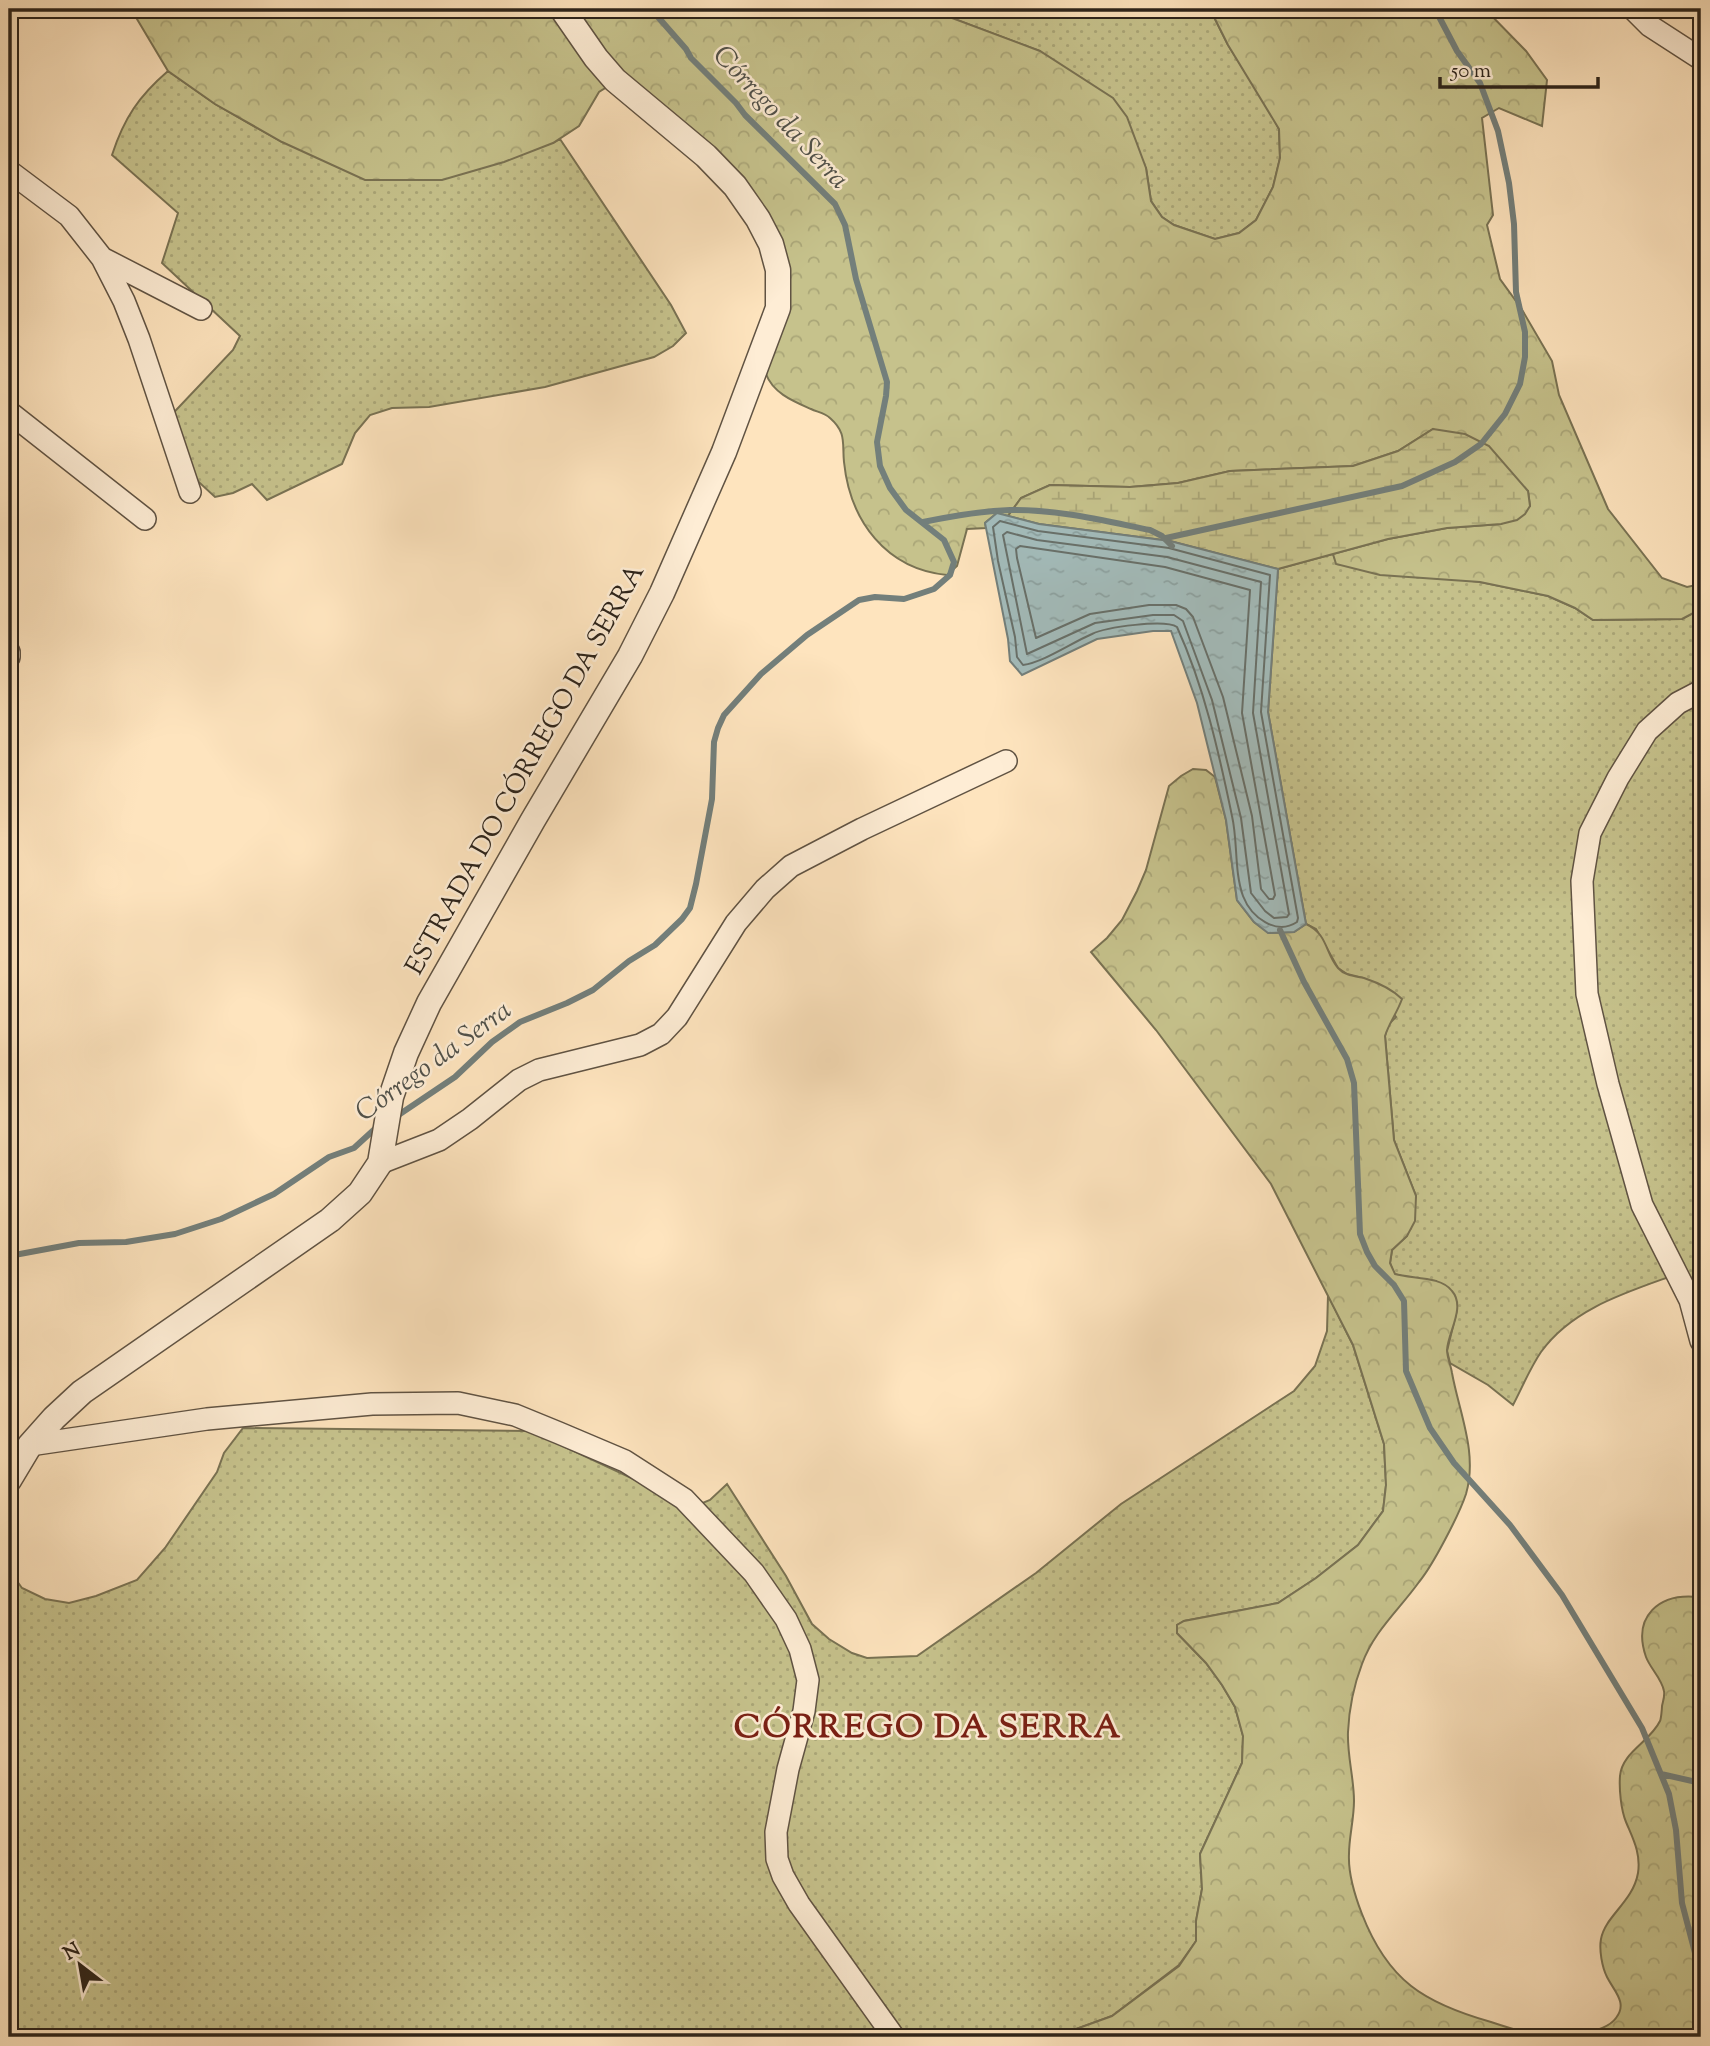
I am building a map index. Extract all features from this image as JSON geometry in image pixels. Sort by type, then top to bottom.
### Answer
[{"type":"street","name":"ESTRADA DO CÓRREGO DA SERRA","points":[[9,1480],[30,1445],[82,1392],[330,1220],[359,1193],[380,1163],[391,1097],[407,1053],[442,979],[630,656],[662,593],[724,452],[778,308],[778,270],[771,244],[758,219],[735,186],[706,156],[615,80],[562,9]]},
{"type":"street","points":[[1633,9],[1650,26],[1684,50],[1701,58]]},
{"type":"street","points":[[9,171],[69,216],[102,258],[139,339],[190,492]]},
{"type":"street","points":[[102,258],[201,309]]},
{"type":"street","points":[[9,412],[145,519]]},
{"type":"street","points":[[1701,691],[1678,703],[1647,730],[1618,778],[1590,833],[1582,881],[1587,994],[1608,1084],[1642,1205],[1690,1300],[1701,1341]]},
{"type":"street","points":[[380,1163],[439,1140],[519,1080],[540,1070],[640,1045],[661,1034],[677,1017],[736,923],[765,888],[791,866],[1006,761]]},
{"type":"street","points":[[30,1445],[207,1419],[372,1404],[458,1403],[515,1415],[625,1461],[684,1499],[754,1573],[786,1619],[800,1649],[808,1680],[804,1711],[788,1769],[776,1832],[777,1859],[799,1904],[894,2037]]},
{"type":"green space","points":[[131,9],[781,9],[794,13],[838,9],[928,9],[1040,51],[1113,98],[1127,117],[1146,168],[1151,201],[1162,217],[1174,225],[1215,239],[1239,233],[1256,220],[1273,187],[1280,158],[1279,129],[1228,45],[1210,9],[1485,9],[1526,51],[1547,80],[1542,126],[1499,108],[1482,118],[1493,215],[1487,225],[1500,279],[1521,308],[1552,361],[1559,395],[1608,509],[1662,578],[1687,587],[1701,584],[1701,609],[1682,619],[1593,620],[1575,608],[1548,596],[1480,582],[1380,575],[1336,564],[1333,554],[1388,539],[1447,528],[1501,524],[1530,506],[1528,491],[1433,429],[1398,451],[1353,466],[1230,471],[1178,483],[1130,487],[1050,485],[1021,498],[1008,516],[997,513],[985,523],[986,528],[967,529],[957,566],[947,575],[925,571],[889,552],[863,522],[848,484],[843,438],[835,423],[826,415],[784,396],[769,381],[766,374],[785,307],[750,188],[607,87],[599,92],[579,126],[553,143],[504,162],[442,180],[365,180],[282,142],[215,104],[168,71]]},
{"type":"green space","points":[[928,9],[1210,9],[1228,45],[1279,129],[1280,158],[1273,187],[1256,220],[1239,233],[1215,239],[1174,225],[1162,217],[1151,201],[1146,168],[1040,51]]},
{"type":"green space","points":[[168,71],[215,104],[282,142],[553,143],[560,139],[671,305],[686,333],[673,346],[654,357],[545,387],[429,407],[392,408],[370,415],[355,433],[342,464],[267,500],[252,484],[233,493],[215,497],[177,462],[161,426],[233,350],[240,336],[162,263],[178,213],[112,155],[134,108]]},
{"type":"green space","points":[[1433,429],[1465,434],[1489,446],[1528,491],[1530,506],[1525,514],[1517,520],[1501,524],[1447,528],[1388,539],[1278,569],[1170,541],[1039,524],[1008,516],[1021,498],[1050,485],[1130,487],[1178,483],[1230,471],[1353,466],[1398,451]]},
{"type":"green space","points":[[1333,554],[1337,564],[1480,582],[1548,596],[1575,608],[1593,620],[1682,619],[1701,609],[1701,1282],[1680,1273],[1604,1302],[1569,1323],[1541,1352],[1513,1405],[1488,1385],[1450,1363],[1447,1351],[1457,1310],[1436,1281],[1394,1274],[1390,1263],[1392,1250],[1407,1236],[1416,1196],[1394,1140],[1385,1036],[1388,1025],[1396,1017],[1363,978],[1347,974],[1338,968],[1316,929],[1306,924],[1268,712],[1278,569]]},
{"type":"green space","points":[[1193,769],[1206,770],[1215,777],[1226,820],[1237,900],[1254,922],[1269,933],[1294,932],[1306,924],[1322,938],[1341,971],[1380,984],[1402,999],[1385,1036],[1394,1140],[1416,1196],[1415,1221],[1407,1236],[1392,1250],[1390,1263],[1395,1274],[1434,1280],[1447,1286],[1456,1297],[1457,1312],[1447,1350],[1469,1448],[1466,1494],[1452,1527],[1425,1574],[1367,1652],[1351,1706],[1348,1741],[1354,1801],[1349,1862],[1362,1914],[1372,1937],[1397,1973],[1411,1986],[1446,2007],[1544,2036],[1590,2032],[1610,2024],[1621,2007],[1604,1968],[1601,1939],[1608,1923],[1631,1892],[1639,1866],[1636,1846],[1623,1812],[1620,1776],[1626,1760],[1660,1721],[1664,1695],[1661,1682],[1646,1657],[1643,1630],[1652,1610],[1661,1603],[1671,1599],[1698,1597],[1701,1601],[1701,2037],[1054,2037],[1112,2016],[1179,1966],[1196,1941],[1196,1921],[1202,1889],[1200,1854],[1242,1763],[1243,1736],[1235,1707],[1222,1685],[1206,1663],[1177,1633],[1177,1625],[1184,1621],[1278,1603],[1316,1578],[1358,1545],[1383,1511],[1386,1485],[1384,1444],[1353,1345],[1271,1184],[1156,1030],[1091,952],[1122,920],[1137,891],[1146,870],[1169,786]]},
{"type":"green space","points":[[1328,1295],[1353,1345],[1384,1444],[1386,1485],[1383,1511],[1358,1545],[1278,1603],[1184,1621],[1177,1625],[1177,1633],[1206,1663],[1235,1707],[1243,1736],[1242,1763],[1200,1854],[1202,1889],[1196,1921],[1196,1941],[1179,1965],[1112,2016],[1054,2037],[9,2037],[9,1570],[22,1588],[45,1599],[69,1603],[137,1580],[165,1548],[217,1472],[224,1453],[243,1428],[531,1431],[693,1507],[710,1500],[727,1484],[786,1576],[812,1624],[829,1639],[852,1653],[867,1658],[917,1656],[1036,1573],[1121,1504],[1294,1391],[1315,1366],[1327,1331]]},
{"type":"water","points":[[997,513],[1039,524],[1170,541],[1278,569],[1268,712],[1306,924],[1294,932],[1268,933],[1254,922],[1237,900],[1226,820],[1197,703],[1171,631],[1097,639],[1022,675],[1010,661],[985,523]]},
{"type":"waterway","name":"Córrego da Serra","points":[[394,1118],[455,1077],[492,1042],[520,1022],[593,990],[629,961],[655,945],[682,919],[690,908],[696,884],[712,799],[714,742],[724,715],[761,674],[807,635],[859,600],[875,597],[904,599],[934,589],[950,575],[954,562],[944,540],[906,510],[890,488],[880,466],[877,442],[887,382],[856,279],[845,225],[835,204],[691,58],[651,9]]},
{"type":"waterway","points":[[1166,538],[1402,486],[1455,462],[1481,444],[1505,414],[1520,384],[1525,357],[1525,332],[1516,292],[1514,224],[1509,183],[1498,131],[1480,83],[1457,51],[1435,9]]},
{"type":"waterway","points":[[923,522],[988,511],[1045,511],[1150,530],[1162,536],[1172,546]]},
{"type":"waterway","points":[[1280,930],[1304,982],[1347,1059],[1354,1083],[1360,1234],[1375,1266],[1394,1285],[1404,1301],[1406,1371],[1430,1428],[1454,1463],[1510,1525],[1562,1595],[1642,1728],[1669,1794],[1676,1830],[1682,1903],[1701,1976]]},
{"type":"waterway","name":"Córrego da Serra","points":[[9,1256],[79,1243],[126,1242],[175,1234],[221,1219],[274,1194],[329,1157],[354,1148],[378,1126]]},
{"type":"waterway","points":[[1661,1774],[1701,1783]]},
{"type":"district","name":"CÓRREGO DA SERRA","points":[[928,1729]]}]
